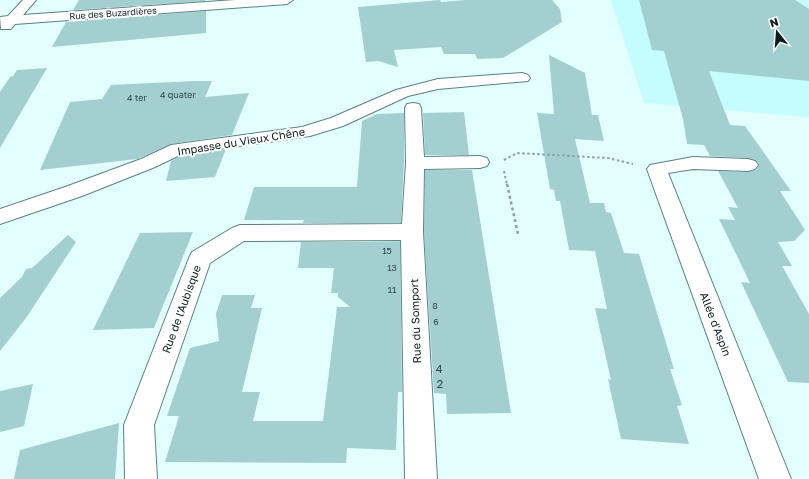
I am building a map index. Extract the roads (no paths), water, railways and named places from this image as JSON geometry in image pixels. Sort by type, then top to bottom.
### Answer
[{"type":"street","points":[[0,33],[6,21],[30,0]]},
{"type":"street","name":"Rue des Buzardières","points":[[6,21],[228,2],[287,0]]},
{"type":"street","name":"Impasse du Vieux Chêne","points":[[0,217],[75,191],[148,163],[178,149],[304,132],[337,122],[436,76],[522,78]]},
{"type":"street","name":"Rue du Somport","points":[[413,108],[415,163],[412,232],[421,479]]},
{"type":"street","points":[[415,163],[480,162]]},
{"type":"street","name":"Allée d'Aspin","points":[[748,165],[693,163],[657,169],[775,479]]},
{"type":"street","name":"Rue de l'Aubisque","points":[[141,479],[139,425],[200,258],[240,233],[412,232]]}]
